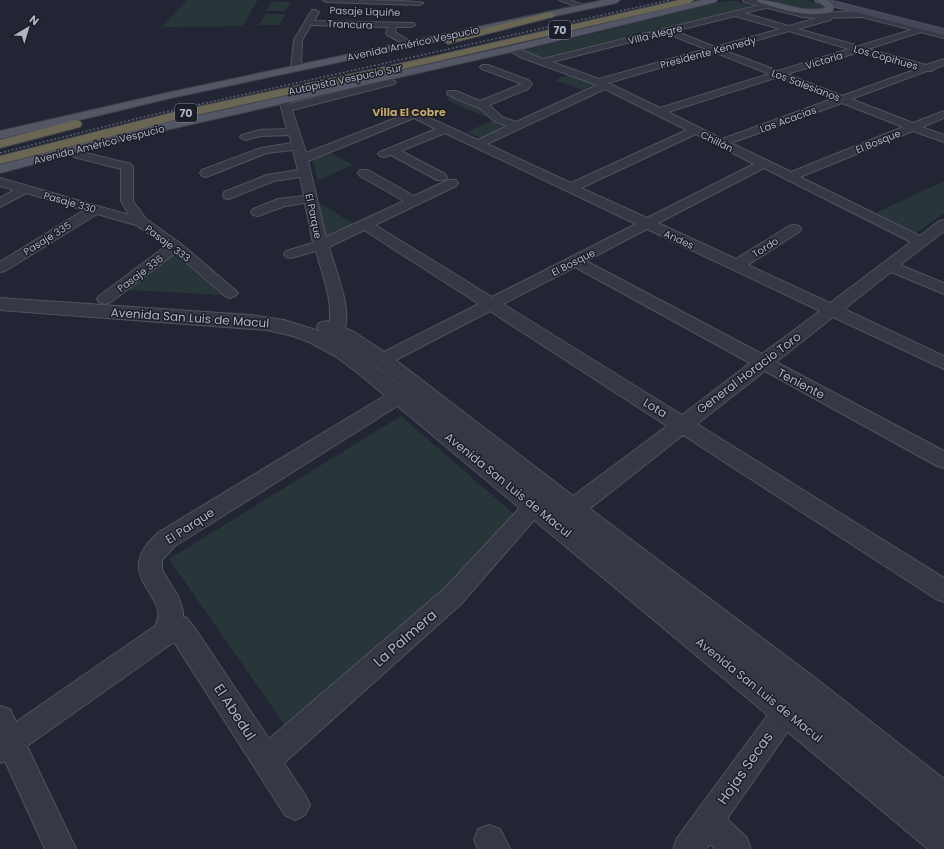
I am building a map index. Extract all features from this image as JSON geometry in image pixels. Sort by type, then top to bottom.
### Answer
[{"type":"highway","name":"Autopista Vespucio Sur","points":[[0,160],[178,115],[430,60],[690,0]]},
{"type":"highway","name":"Autopista Vespucio Sur","points":[[0,144],[126,112],[394,55],[626,3]]},
{"type":"highway","points":[[394,55],[550,15]]},
{"type":"highway","points":[[430,60],[603,26]]},
{"type":"main road","name":"Avenida Américo Vespucio","points":[[0,135],[80,115],[616,0]]},
{"type":"main road","name":"Avenida Américo Vespucio","points":[[0,170],[142,132],[285,104],[713,0]]},
{"type":"main road","points":[[764,3],[807,12],[829,10],[830,6],[820,0]]},
{"type":"main road","points":[[820,0],[933,29],[944,30]]},
{"type":"street","points":[[296,68],[298,40],[308,23],[320,10],[326,0],[419,3]]},
{"type":"street","points":[[563,0],[584,7]]},
{"type":"street","points":[[747,0],[764,3],[818,21]]},
{"type":"street","points":[[856,0],[860,5],[872,10],[944,30]]},
{"type":"street","name":"Villa Alegre","points":[[542,62],[736,13],[764,3]]},
{"type":"street","name":"Los Copihues","points":[[736,13],[938,72]]},
{"type":"street","points":[[800,14],[862,14],[944,35]]},
{"type":"street","name":"Presidente Kennedy","points":[[478,144],[602,83],[829,18],[831,15]]},
{"type":"street","name":"Trancura","points":[[308,23],[411,25]]},
{"type":"street","name":"Trancura","points":[[393,25],[390,33],[411,44]]},
{"type":"street","name":"Victoria","points":[[659,112],[921,29]]},
{"type":"street","name":"Los Salesianos","points":[[667,31],[944,139]]},
{"type":"street","name":"Chillán","points":[[510,49],[518,54],[602,83],[921,242]]},
{"type":"street","name":"Las Acacias","points":[[721,143],[944,62]]},
{"type":"street","points":[[480,105],[527,84],[486,67]]},
{"type":"street","points":[[285,104],[391,82]]},
{"type":"street","points":[[441,98],[456,91],[485,107],[498,119],[517,126]]},
{"type":"street","name":"El Parque","points":[[285,104],[298,146],[321,245],[339,308],[339,320],[336,331]]},
{"type":"street","name":"Andes","points":[[303,165],[414,114],[944,363]]},
{"type":"street","name":"El Bosque","points":[[790,177],[944,114]]},
{"type":"street","points":[[291,254],[321,245],[366,225],[414,201],[447,180],[388,153],[445,129]]},
{"type":"street","points":[[570,188],[696,130]]},
{"type":"street","points":[[246,137],[260,133],[293,132]]},
{"type":"street","points":[[206,173],[264,150],[298,146]]},
{"type":"street","name":"Pasaje 333","points":[[73,150],[78,155],[127,167],[127,202],[141,222],[175,246],[230,293]]},
{"type":"street","name":"El Bosque","points":[[382,360],[763,164]]},
{"type":"street","points":[[229,195],[303,165]]},
{"type":"street","points":[[364,173],[414,201]]},
{"type":"street","name":"Pasaje 330","points":[[0,182],[141,222]]},
{"type":"street","points":[[0,203],[25,189]]},
{"type":"street","points":[[258,212],[283,202],[311,199]]},
{"type":"street","name":"Pasaje 335","points":[[0,268],[95,209]]},
{"type":"street","name":"Lota","points":[[366,225],[944,591]]},
{"type":"street","name":"General Horacio Toro","points":[[563,516],[943,226]]},
{"type":"street","name":"Tordo","points":[[736,266],[794,229]]},
{"type":"street","name":"Pasaje 336","points":[[105,299],[175,246]]},
{"type":"street","name":"Teniente","points":[[575,261],[944,460]]},
{"type":"street","points":[[890,266],[944,288]]},
{"type":"street","name":"Avenida San Luis de Macul","points":[[0,290],[269,312],[305,319],[336,331],[382,360],[406,391],[534,506],[563,516],[785,712],[944,840]]},
{"type":"street","name":"Avenida San Luis de Macul","points":[[0,304],[250,321],[296,330],[316,337],[335,347],[406,391],[563,516],[803,688],[944,800]]},
{"type":"street","name":"El Parque","points":[[172,624],[172,612],[151,576],[149,569],[153,554],[159,546],[406,391]]},
{"type":"street","name":"La Palmera","points":[[266,760],[453,596],[534,506]]},
{"type":"street","points":[[61,849],[4,737],[159,639],[172,624]]},
{"type":"street","name":"El Abedul","points":[[172,624],[178,627],[185,636],[295,804]]},
{"type":"street","name":"Hojas Secas","points":[[688,849],[803,688]]},
{"type":"street","points":[[708,821],[736,849]]},
{"type":"shaded area","points":[[187,0],[258,0],[242,26],[162,27]]},
{"type":"shaded area","points":[[770,0],[806,0],[824,6],[825,8],[812,10],[805,9]]},
{"type":"shaded area","points":[[724,1],[735,1],[755,7],[546,59],[522,51]]},
{"type":"shaded area","points":[[272,2],[291,2],[285,11],[265,11]]},
{"type":"shaded area","points":[[266,14],[286,14],[279,25],[258,25]]},
{"type":"shaded area","points":[[569,74],[597,83],[582,90],[555,80]]},
{"type":"shaded area","points":[[454,96],[482,108],[489,115],[486,117],[446,100]]},
{"type":"shaded area","points":[[494,120],[511,126],[483,139],[467,132]]},
{"type":"shaded area","points":[[330,152],[353,165],[318,180],[312,159]]},
{"type":"shaded area","points":[[944,181],[944,213],[918,232],[904,230],[873,214]]},
{"type":"shaded area","points":[[317,201],[355,225],[325,239]]},
{"type":"shaded area","points":[[172,253],[222,295],[127,290]]},
{"type":"shaded area","points":[[401,416],[516,516],[451,586],[291,734],[169,559]]},
{"type":"railway","points":[[0,153],[147,116],[670,0]]},
{"type":"district","name":"Villa El Cobre","points":[[409,112]]}]
